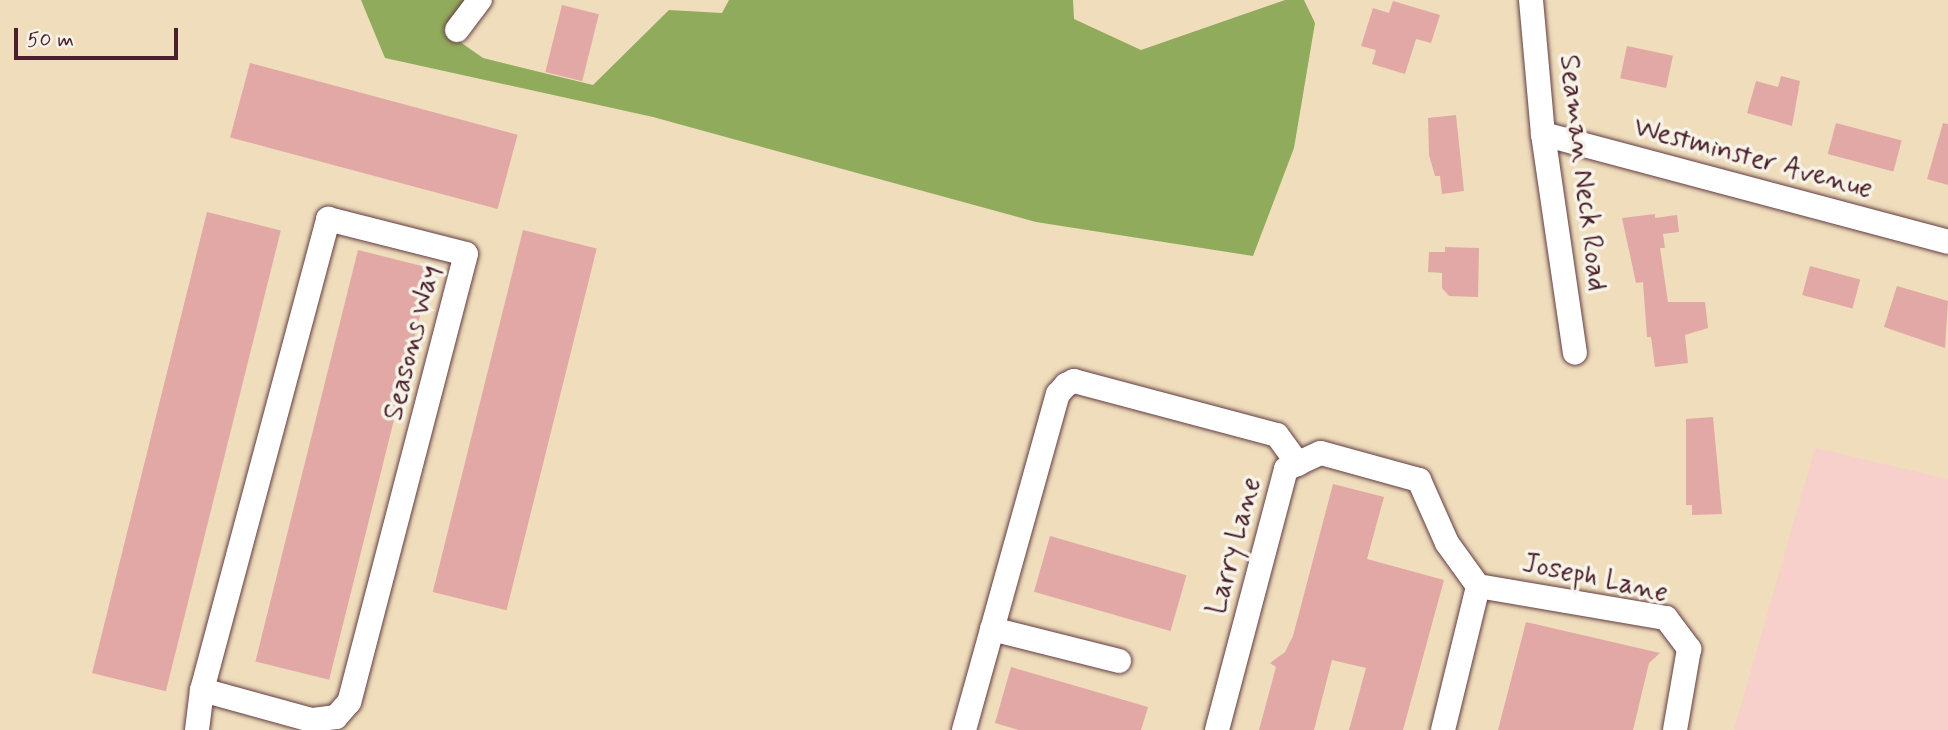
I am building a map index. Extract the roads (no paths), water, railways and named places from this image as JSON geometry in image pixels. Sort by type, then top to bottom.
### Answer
[{"type":"street","points":[[457,30],[480,0]]},
{"type":"street","name":"Seaman Neck Road","points":[[1531,0],[1543,134],[1575,353]]},
{"type":"street","name":"Westminster Avenue","points":[[1543,134],[1948,242]]},
{"type":"street","name":"Seasons Way","points":[[197,730],[202,690],[328,219],[466,254],[349,702],[336,717],[311,720],[202,690]]},
{"type":"street","points":[[964,730],[1058,394],[1066,385],[1074,381],[1277,435],[1298,464]]},
{"type":"street","name":"Larry Lane","points":[[1217,730],[1286,469],[1321,453],[1419,480],[1447,543],[1478,586]]},
{"type":"street","points":[[1443,730],[1478,586]]},
{"type":"street","name":"Joseph Lane","points":[[1478,586],[1666,618],[1689,649],[1675,730]]},
{"type":"street","points":[[992,629],[1119,661]]}]
